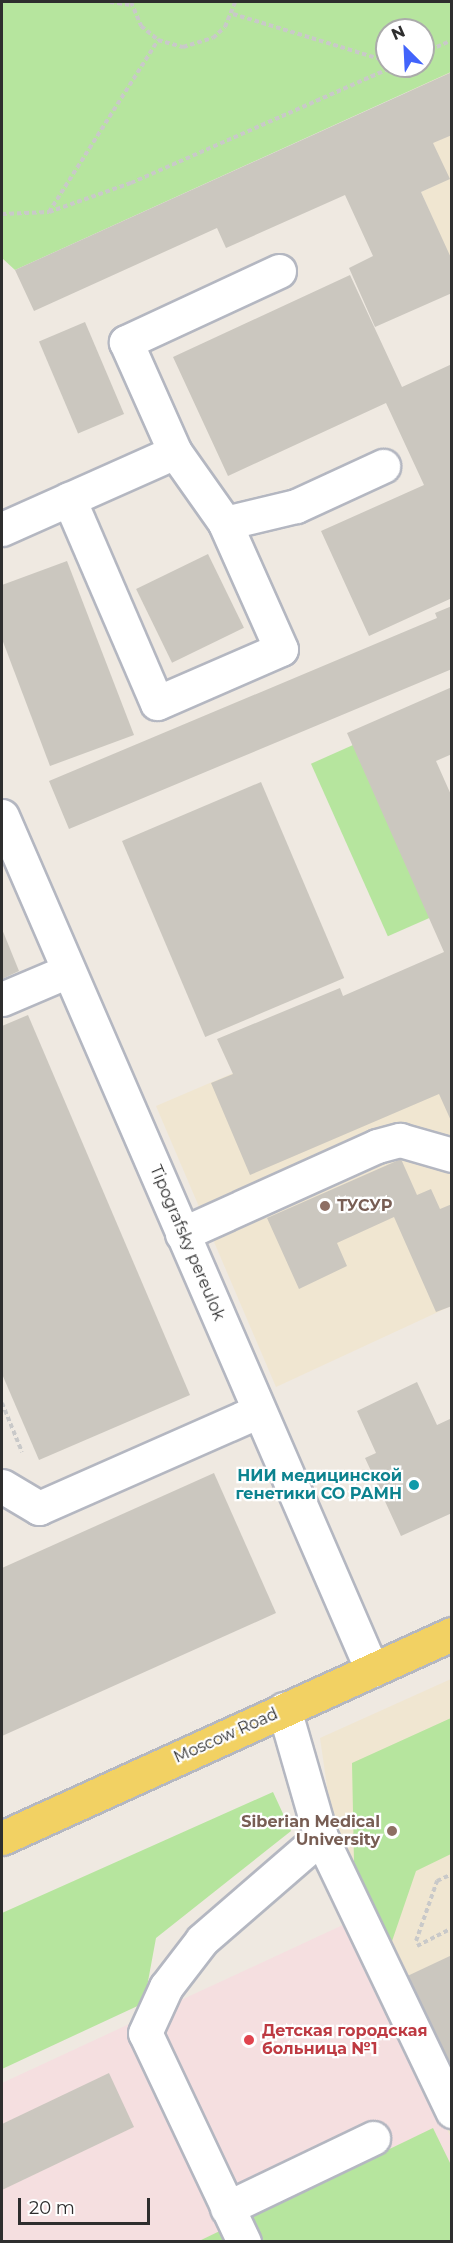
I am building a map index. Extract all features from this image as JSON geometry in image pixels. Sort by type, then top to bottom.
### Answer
[{"type":"main road","name":"Moscow Road","points":[[3,1834],[452,1634]]},
{"type":"street","points":[[69,499],[157,703],[281,649],[225,523],[175,452],[126,342],[279,271]]},
{"type":"street","points":[[2,529],[175,452]]},
{"type":"street","points":[[225,523],[296,506],[383,466]]},
{"type":"street","name":"Tipografsky pereulok","points":[[7,830],[372,1670]]},
{"type":"street","points":[[2,999],[68,970]]},
{"type":"street","points":[[182,1234],[377,1146],[400,1140],[452,1155]]},
{"type":"street","points":[[2,1486],[39,1508],[259,1412]]},
{"type":"street","points":[[284,1709],[321,1837],[452,2111]]},
{"type":"street","points":[[244,2241],[145,2033],[166,1987],[202,1940],[321,1837]]},
{"type":"street","points":[[228,2208],[373,2138]]},
{"type":"path","points":[[110,2],[131,3],[141,26],[158,40],[199,45],[213,38],[232,14],[235,2]]},
{"type":"path","points":[[232,14],[375,57]]},
{"type":"path","points":[[49,212],[158,40]]},
{"type":"path","points":[[435,48],[452,40]]},
{"type":"path","points":[[2,214],[49,212],[131,183],[375,75]]},
{"type":"path","points":[[414,1947],[437,1881],[452,1874]]},
{"type":"shaded area","points":[[451,72],[451,260],[421,192],[449,179],[409,91]]},
{"type":"shaded area","name":"ТУСУР","points":[[451,980],[451,1306],[276,1387],[156,1106]]},
{"type":"shaded area","name":"Siberian Medical University","points":[[451,1679],[451,2138],[347,1923],[320,1738]]},
{"type":"shaded area","name":"Детская городская больница №1","points":[[347,1923],[451,2138],[451,2241],[2,2241],[2,2083]]},
{"type":"green space","points":[[2,2],[451,2],[451,72],[15,270],[2,258]]},
{"type":"green space","points":[[353,745],[430,918],[388,936],[311,764]]},
{"type":"green space","points":[[451,1718],[451,1854],[416,1871],[390,1947],[354,1862],[352,1763]]},
{"type":"green space","points":[[273,1792],[291,1831],[156,1938],[144,2003],[2,2069],[2,1913]]},
{"type":"green space","points":[[433,2128],[451,2165],[451,2241],[197,2242]]},
{"type":"building","points":[[452,72],[452,135],[433,143],[450,179],[421,192],[452,260],[452,293],[375,327],[349,268],[373,256],[345,195],[226,248],[217,228],[34,311],[15,270]]},
{"type":"building","points":[[350,275],[402,387],[452,364],[452,598],[369,636],[321,531],[424,485],[386,403],[228,476],[173,357]]},
{"type":"building","points":[[85,322],[124,414],[78,434],[39,342]]},
{"type":"building","points":[[208,554],[244,628],[172,663],[136,589]]},
{"type":"building","points":[[67,561],[134,735],[50,766],[2,639],[2,585]]},
{"type":"building","points":[[452,606],[452,669],[69,829],[49,781],[437,618],[435,613]]},
{"type":"building","points":[[452,687],[452,754],[436,761],[452,797],[452,1123],[439,1094],[250,1175],[211,1083],[233,1074],[217,1039],[340,988],[343,996],[444,952],[347,733]]},
{"type":"building","points":[[261,782],[344,978],[205,1037],[122,841]]},
{"type":"building","points":[[2,929],[19,971],[2,979]]},
{"type":"building","points":[[28,1015],[190,1395],[39,1460],[2,1374],[2,1026]]},
{"type":"building","points":[[401,1159],[417,1195],[431,1189],[440,1209],[452,1204],[452,1306],[436,1312],[394,1217],[337,1243],[347,1266],[299,1289],[267,1218]]},
{"type":"building","name":"НИИ медицинской генетики СО РАМН","points":[[417,1382],[437,1425],[452,1418],[452,1513],[401,1536],[365,1458],[376,1453],[357,1411]]},
{"type":"building","points":[[214,1473],[276,1613],[2,1736],[2,1568]]},
{"type":"building","points":[[452,1955],[452,2084],[401,1979]]},
{"type":"building","points":[[109,2073],[134,2127],[2,2190],[2,2124]]},
{"type":"place","name":"ТУСУР","points":[[325,1206]]},
{"type":"place","name":"НИИ медицинской генетики СО РАМН","points":[[414,1485]]},
{"type":"place","name":"Siberian Medical University","points":[[392,1831]]},
{"type":"place","name":"Детская городская больница №1","points":[[249,2040]]}]
